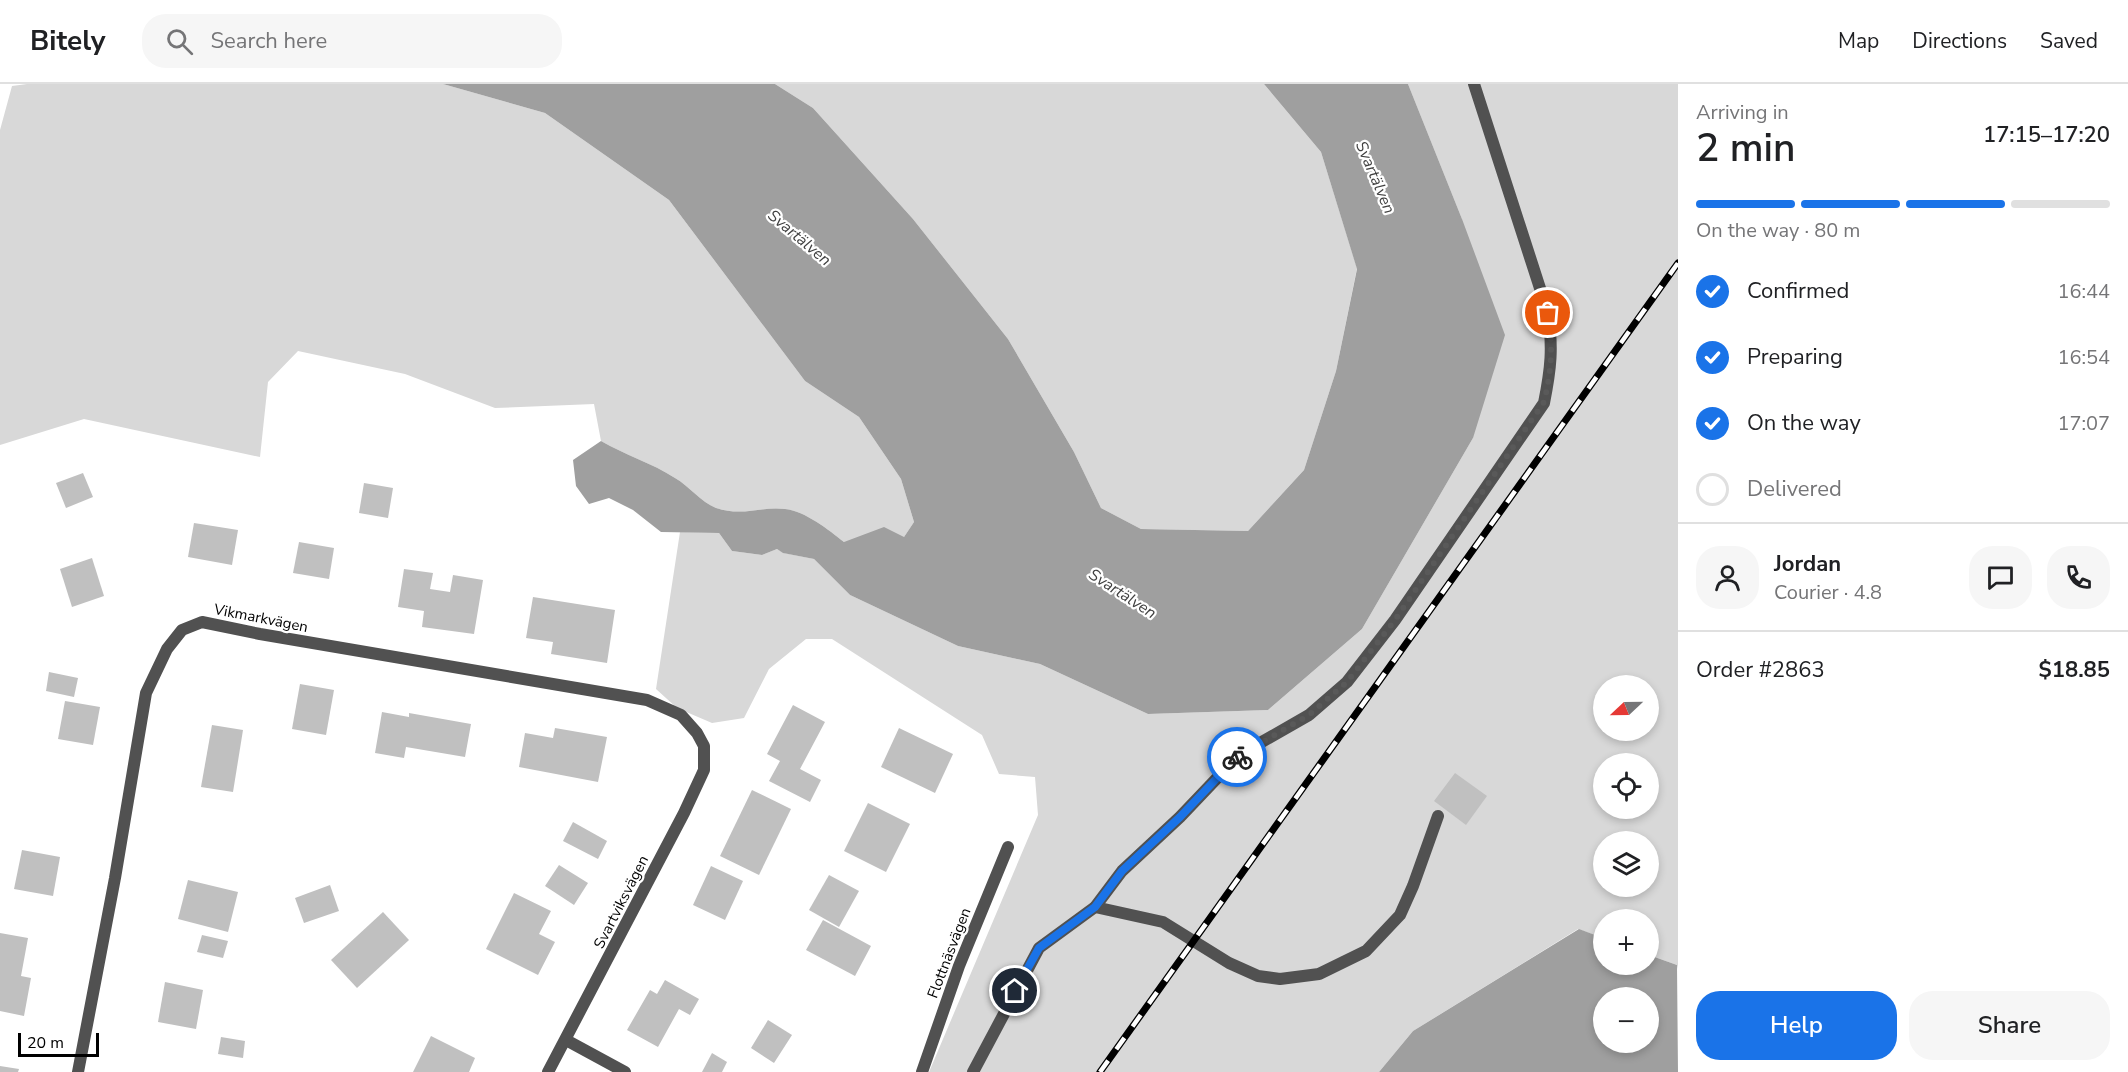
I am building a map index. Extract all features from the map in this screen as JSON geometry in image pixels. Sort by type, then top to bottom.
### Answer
[{"type":"street","points":[[973,1072],[1039,948],[1095,907],[1122,871],[1180,817],[1239,755],[1309,715],[1347,682],[1395,620],[1544,402],[1552,366],[1552,341],[1548,313],[1474,84]]},
{"type":"street","name":"Vikmarkvägen","points":[[78,1072],[115,878],[146,693],[167,649],[182,630],[202,622],[271,636],[647,700],[681,715],[701,741]]},
{"type":"street","name":"Svartviksvägen","points":[[548,1072],[704,770],[704,747],[701,741]]},
{"type":"street","points":[[1095,907],[1163,922],[1229,963],[1257,976],[1280,979],[1319,974],[1366,951],[1400,915],[1438,816]]},
{"type":"street","name":"Flottnäsvägen","points":[[922,1072],[959,966],[1008,847]]},
{"type":"street","points":[[566,1040],[625,1072]]},
{"type":"shaded area","points":[[27,84],[443,84],[545,113],[669,200],[805,381],[859,417],[901,479],[914,522],[904,537],[844,542],[816,522],[793,510],[776,508],[726,511],[705,502],[680,481],[666,473],[601,441],[594,404],[495,408],[405,374],[298,351],[268,382],[260,457],[84,419],[0,445],[0,130],[12,86]]},
{"type":"shaded area","points":[[775,84],[1264,84],[1321,152],[1357,268],[1336,371],[1304,470],[1248,531],[1141,529],[1101,508],[1074,452],[1008,339],[913,219],[813,108]]},
{"type":"shaded area","points":[[1408,84],[1678,84],[1678,969],[1677,965],[1659,959],[1659,909],[1593,909],[1593,934],[1578,929],[1413,1031],[1379,1072],[929,1072],[1038,815],[1035,777],[999,774],[982,735],[832,639],[806,639],[769,669],[744,718],[712,723],[677,708],[656,689],[680,532],[719,533],[732,551],[762,555],[777,549],[784,553],[814,559],[850,595],[958,646],[1040,664],[1148,714],[1268,710],[1362,629],[1473,438],[1462,219]]},
{"type":"water","name":"Svartälven","points":[[443,84],[775,84],[813,108],[913,219],[1008,339],[1074,452],[1101,508],[1141,529],[1248,531],[1304,470],[1336,371],[1357,269],[1321,152],[1264,84],[1408,84],[1505,335],[1473,438],[1362,629],[1268,710],[1148,714],[1040,664],[958,646],[850,595],[814,559],[783,553],[777,549],[762,555],[732,551],[719,533],[661,532],[633,510],[609,498],[589,504],[576,486],[573,460],[601,441],[680,481],[705,502],[716,508],[735,512],[776,508],[793,510],[816,522],[844,542],[884,527],[904,537],[914,522],[901,479],[859,417],[805,381],[669,200],[545,113]]},
{"type":"water","points":[[1579,929],[1593,934],[1593,975],[1659,975],[1659,959],[1677,965],[1678,1072],[1379,1072],[1413,1031]]},
{"type":"building","points":[[83,473],[93,497],[66,508],[56,483]]},
{"type":"building","points":[[364,483],[393,488],[388,518],[359,513]]},
{"type":"building","points":[[194,523],[238,530],[232,565],[188,557]]},
{"type":"building","points":[[299,542],[334,548],[329,579],[293,573]]},
{"type":"building","points":[[92,558],[104,596],[72,607],[60,569]]},
{"type":"building","points":[[404,569],[433,573],[430,589],[450,592],[453,575],[483,580],[474,634],[422,627],[424,611],[398,607]]},
{"type":"building","points":[[533,597],[615,610],[607,663],[551,654],[553,642],[526,638]]},
{"type":"building","points":[[49,672],[78,678],[74,697],[46,691]]},
{"type":"building","points":[[300,684],[334,690],[326,735],[292,729]]},
{"type":"building","points":[[65,701],[100,707],[93,745],[58,739]]},
{"type":"building","points":[[793,705],[825,722],[800,769],[821,780],[810,802],[769,781],[780,761],[767,754]]},
{"type":"building","points":[[382,712],[409,717],[409,713],[471,724],[465,757],[406,747],[404,758],[375,753]]},
{"type":"building","points":[[212,725],[243,730],[233,792],[201,787]]},
{"type":"building","points":[[555,728],[607,737],[598,782],[519,767],[525,733],[553,738]]},
{"type":"building","points":[[899,728],[953,754],[935,793],[881,767]]},
{"type":"building","points":[[1455,773],[1487,796],[1466,825],[1434,801]]},
{"type":"building","points":[[752,790],[791,809],[759,875],[720,856]]},
{"type":"building","points":[[868,803],[910,824],[886,872],[844,851]]},
{"type":"building","points":[[573,822],[607,841],[598,859],[563,841]]},
{"type":"building","points":[[22,850],[60,857],[53,896],[14,889]]},
{"type":"building","points":[[559,865],[588,883],[574,905],[545,886]]},
{"type":"building","points":[[711,866],[743,881],[725,920],[693,905]]},
{"type":"building","points":[[829,875],[859,891],[839,927],[809,910]]},
{"type":"building","points":[[188,880],[238,892],[228,932],[178,919]]},
{"type":"building","points":[[330,885],[339,911],[304,923],[295,898]]},
{"type":"building","points":[[514,893],[551,911],[539,934],[555,942],[538,975],[486,949]]},
{"type":"building","points":[[383,912],[409,940],[357,988],[331,960]]},
{"type":"building","points":[[823,920],[871,946],[855,976],[806,950]]},
{"type":"building","points":[[0,933],[28,938],[21,976],[31,978],[24,1016],[0,1011]]},
{"type":"building","points":[[202,935],[228,941],[223,958],[197,952]]},
{"type":"building","points":[[665,980],[699,999],[690,1015],[679,1009],[658,1047],[627,1030],[650,990],[657,994]]},
{"type":"building","points":[[165,982],[203,990],[196,1029],[158,1022]]},
{"type":"building","points":[[768,1020],[792,1035],[774,1063],[751,1048]]},
{"type":"building","points":[[431,1036],[475,1058],[469,1072],[413,1072]]},
{"type":"building","points":[[221,1037],[245,1041],[243,1058],[218,1054]]},
{"type":"building","points":[[712,1053],[727,1062],[722,1072],[702,1072]]},
{"type":"building","points":[[0,1066],[19,1069],[18,1072],[0,1072]]},
{"type":"railway","points":[[1100,1072],[1678,263]]},
{"type":"way so far","points":[[1237,757],[1309,715],[1347,682],[1395,620],[1544,402],[1552,366],[1552,341],[1548,313]]},
{"type":"route","points":[[1015,991],[1039,948],[1095,907],[1122,871],[1180,817],[1237,757]]}]
